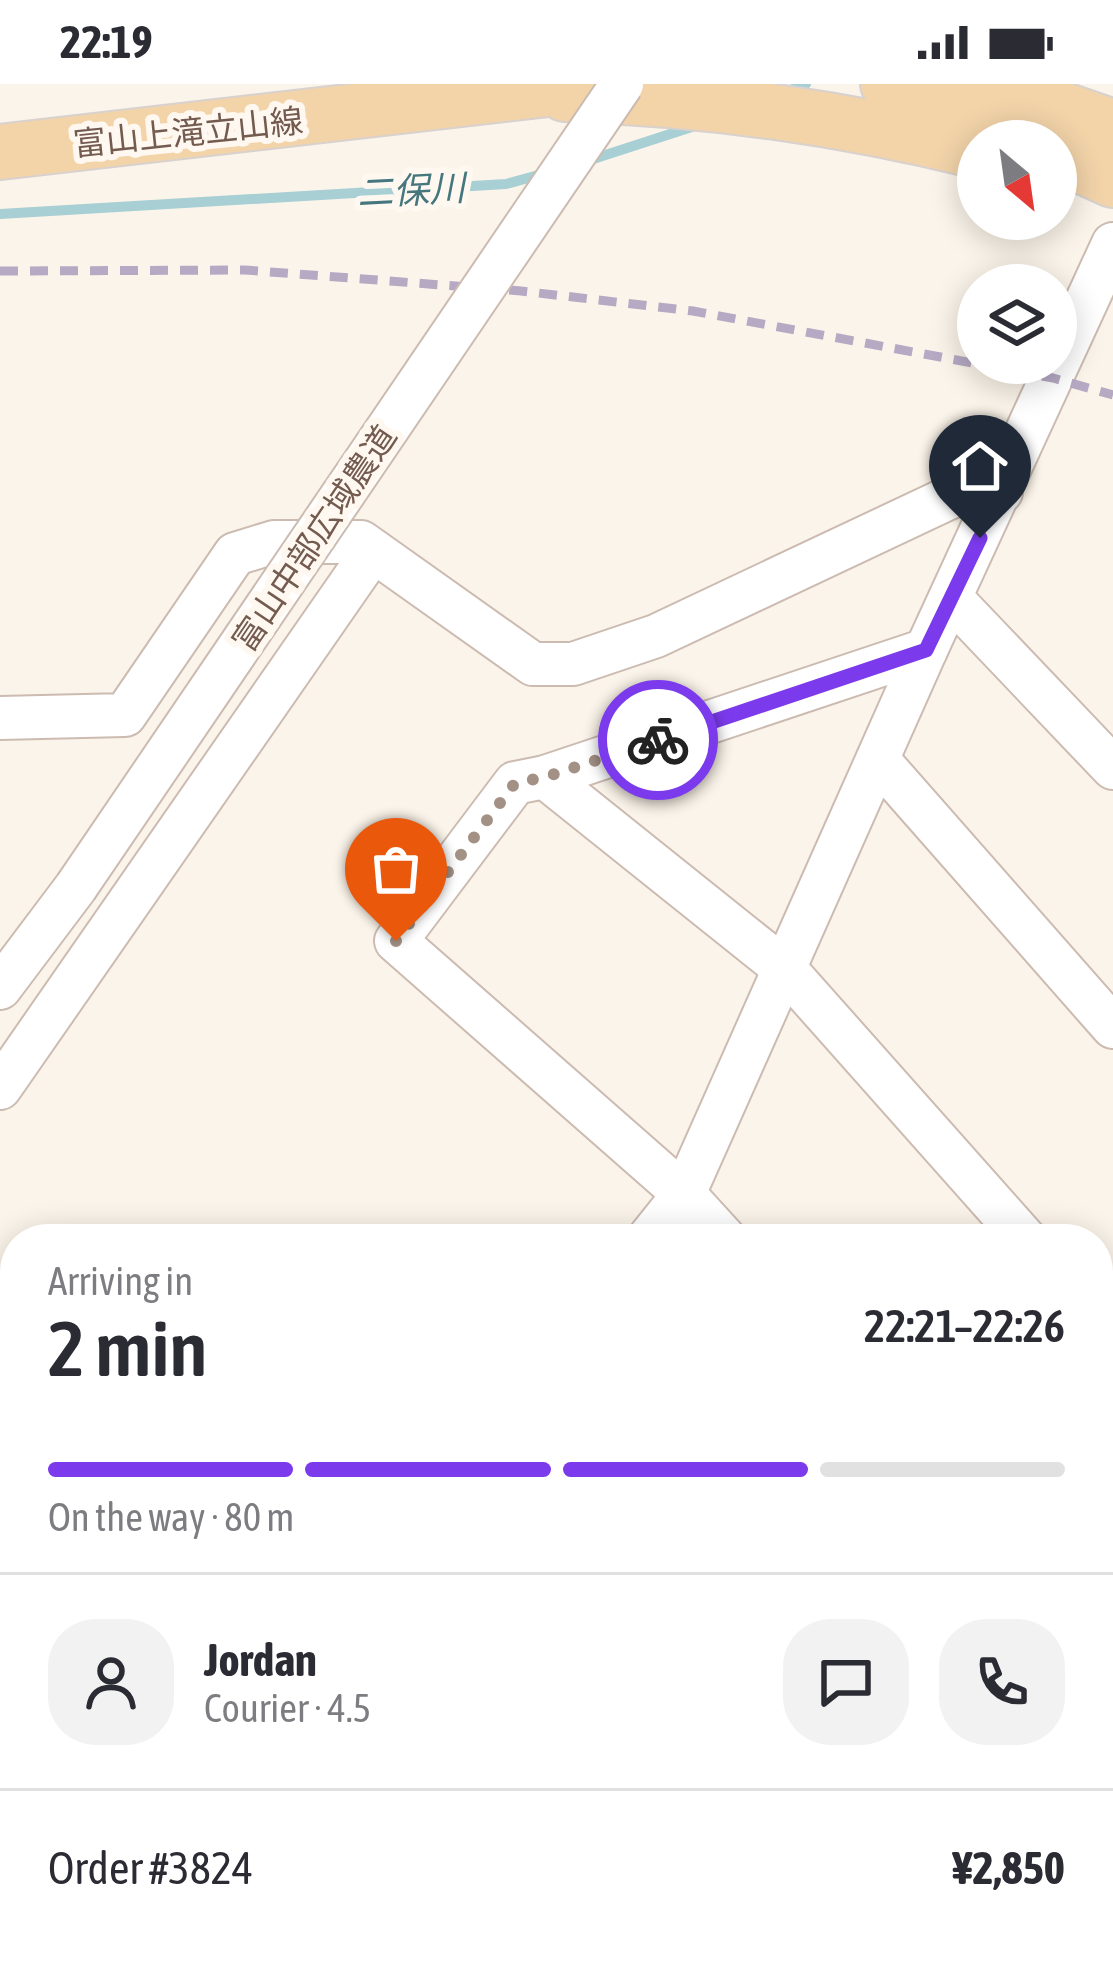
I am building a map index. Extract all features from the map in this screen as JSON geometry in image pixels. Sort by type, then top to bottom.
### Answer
[{"type":"main road","name":"富山上滝立山線","points":[[0,152],[591,84]]},
{"type":"main road","points":[[888,84],[983,120]]},
{"type":"main road","points":[[989,84],[1113,127]]},
{"type":"main road","points":[[523,93],[694,100],[790,111],[957,147]]},
{"type":"main road","points":[[1077,164],[1113,182]]},
{"type":"main road","points":[[1077,175],[1113,182]]},
{"type":"street","name":"富山中部広域農道","points":[[0,988],[76,887],[622,84]]},
{"type":"street","points":[[660,1224],[684,1194],[1113,244]]},
{"type":"street","points":[[0,718],[125,715],[235,554],[274,542],[361,542],[533,664],[573,664],[656,636],[953,496],[1001,492]]},
{"type":"street","points":[[0,1088],[373,551]]},
{"type":"street","points":[[952,599],[1113,768]]},
{"type":"street","points":[[711,1224],[684,1194],[396,941],[515,783],[926,650]]},
{"type":"street","points":[[879,761],[1113,1027]]},
{"type":"street","points":[[545,777],[786,970],[1012,1224]]},
{"type":"waterway","name":"二保川","points":[[785,92],[806,84]]},
{"type":"waterway","name":"二保川","points":[[587,161],[701,124]]},
{"type":"waterway","name":"二保川","points":[[0,214],[506,184],[546,173]]},
{"type":"railway","points":[[0,271],[245,270],[521,291],[693,311],[1053,378],[1113,395]]},
{"type":"way so far","points":[[396,941],[515,783],[658,740]]},
{"type":"route","points":[[658,740],[926,650],[980,538]]}]
